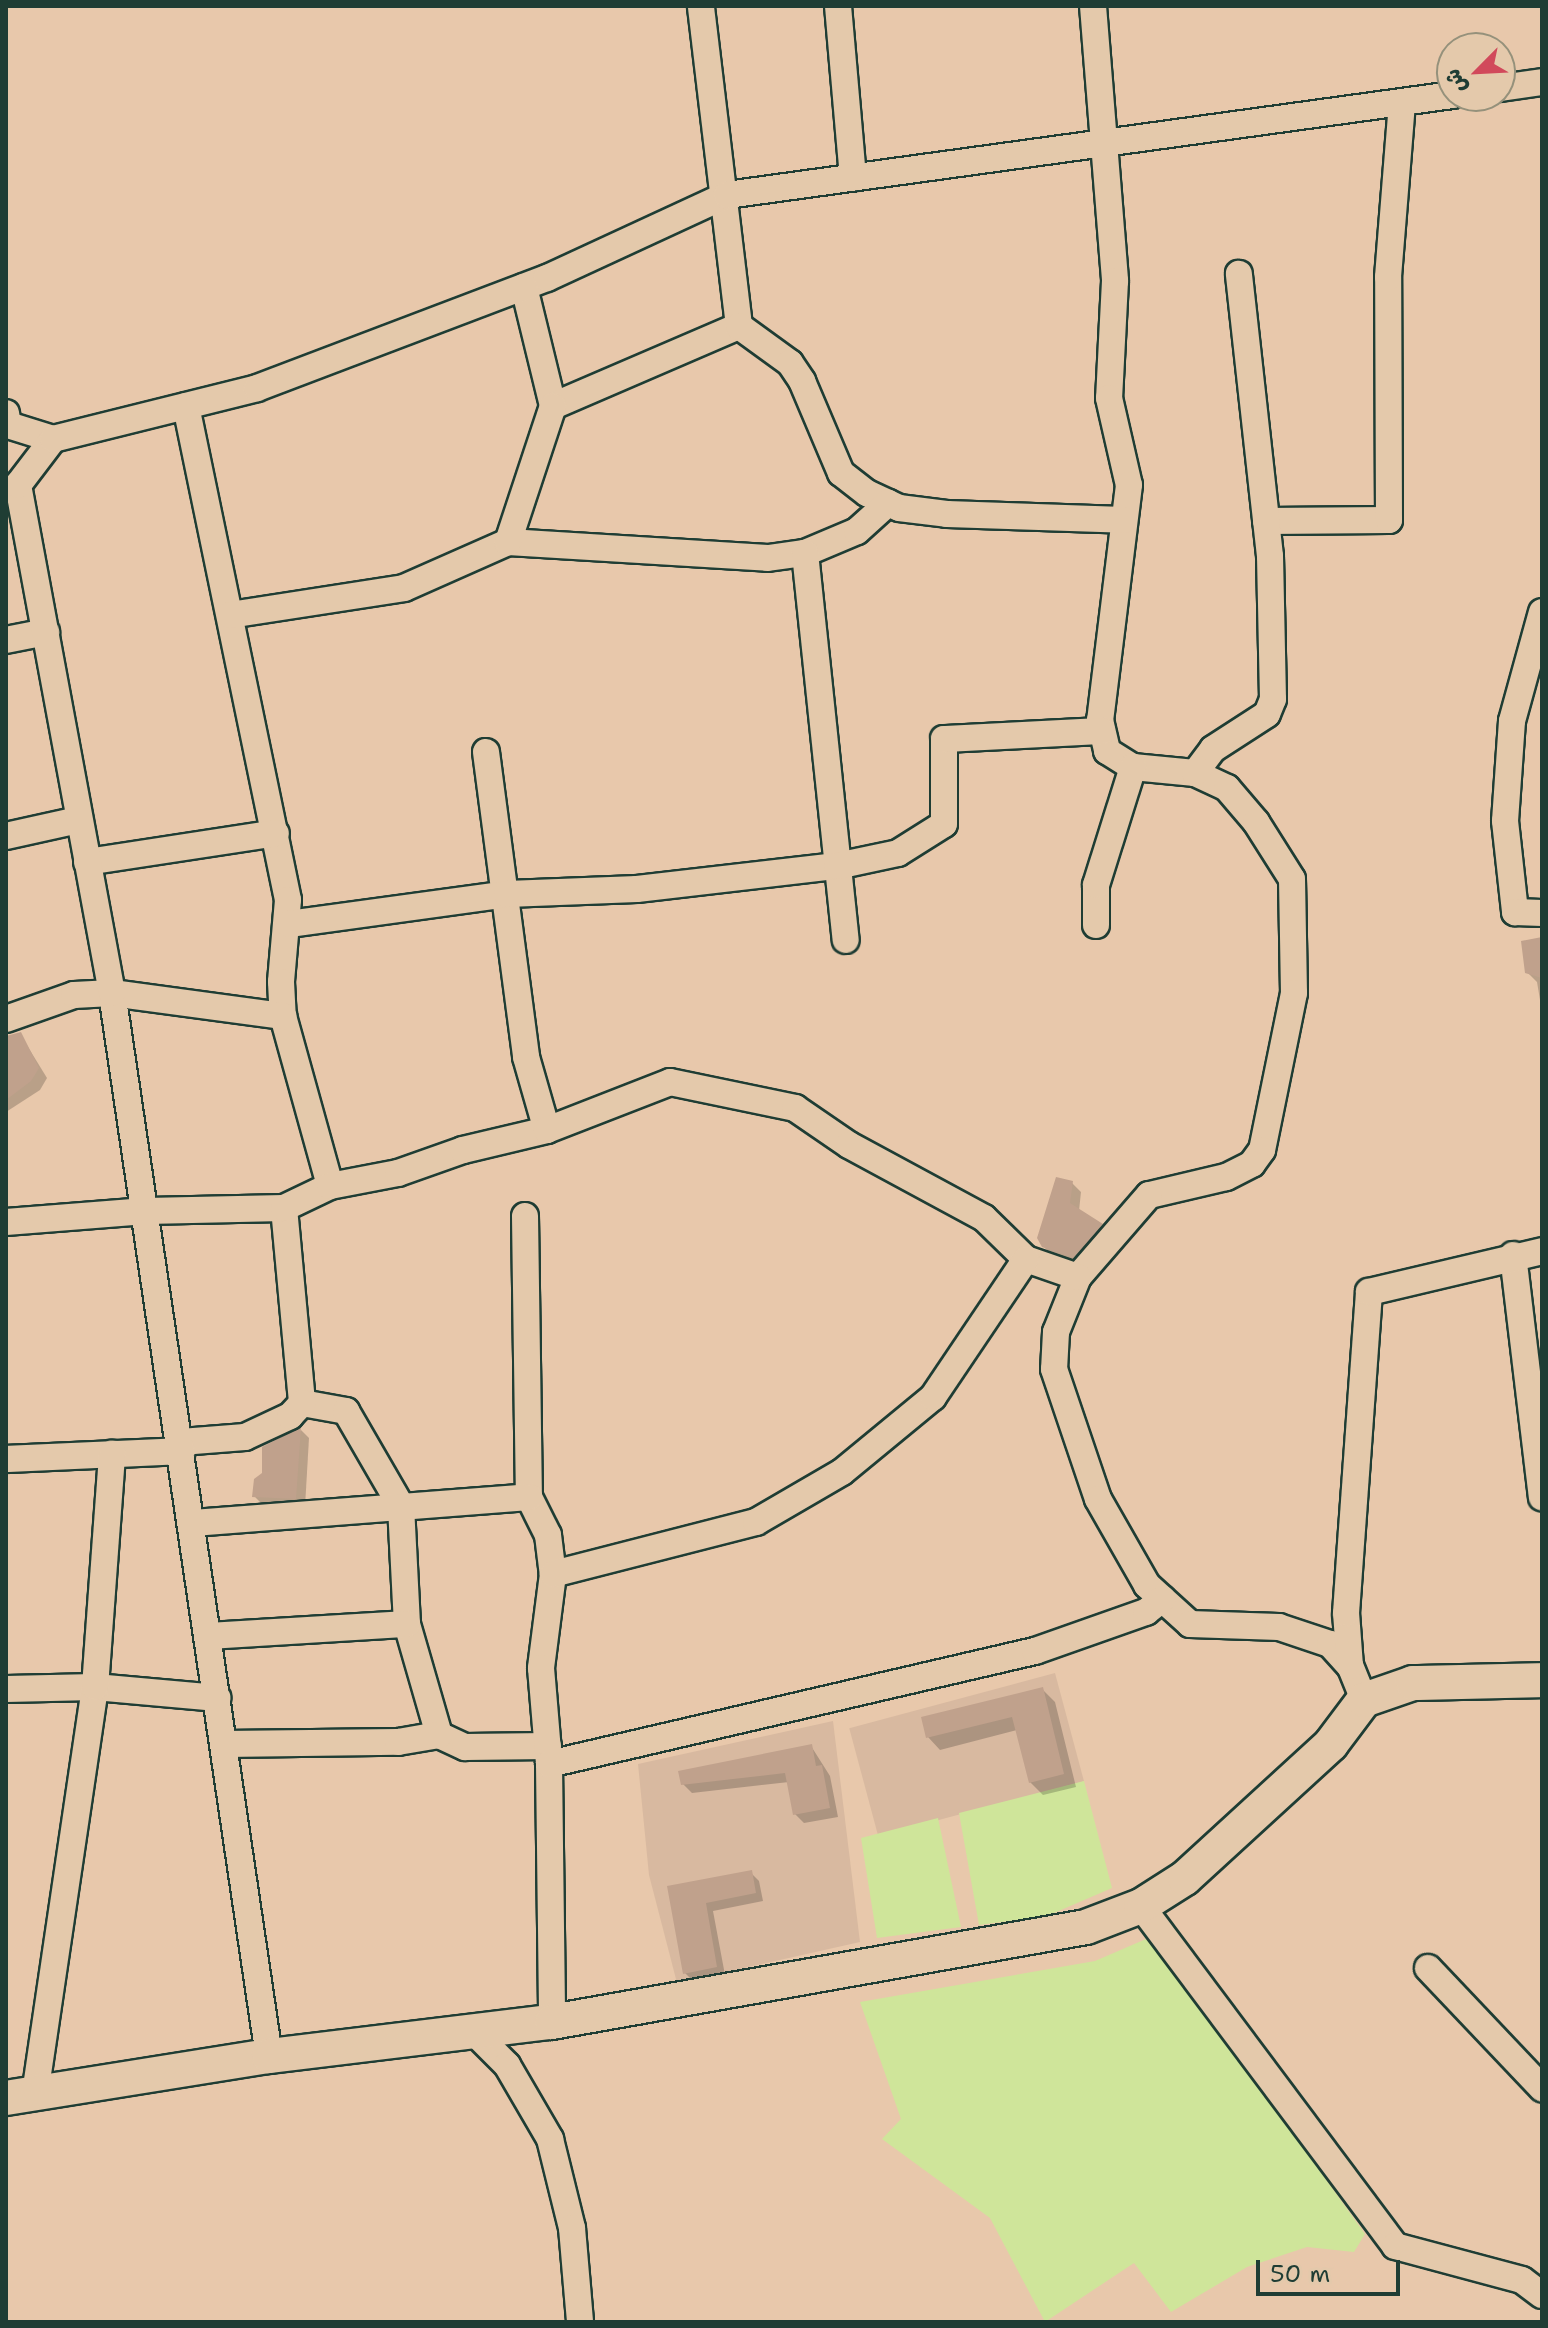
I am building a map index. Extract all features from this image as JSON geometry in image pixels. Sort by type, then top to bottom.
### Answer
[{"type":"main road","points":[[20,2096],[269,2056],[552,2022],[1086,1927],[1141,1906],[1185,1878],[1320,1754],[1364,1700],[1413,1683],[1542,1680]]},
{"type":"street","points":[[701,6],[727,195],[739,326]]},
{"type":"street","points":[[838,6],[853,177]]},
{"type":"street","points":[[1093,6],[1101,142],[1115,281],[1109,398],[1129,485],[1101,677],[1102,731],[1107,751],[1133,767],[1195,773],[1227,788],[1256,822],[1292,879],[1294,993],[1262,1150],[1252,1164],[1226,1177],[1149,1195],[1078,1277],[1056,1332],[1054,1369],[1098,1499],[1147,1585],[1190,1624],[1279,1627],[1330,1644],[1350,1666]]},
{"type":"street","points":[[1516,86],[1542,82]]},
{"type":"street","points":[[6,413],[8,425],[53,439],[257,388],[524,287],[727,195],[1436,98]]},
{"type":"street","points":[[1266,521],[1389,520],[1388,277],[1402,103]]},
{"type":"street","points":[[1195,773],[1213,749],[1267,714],[1273,699],[1266,521],[1239,274]]},
{"type":"street","points":[[508,542],[553,406],[524,287]]},
{"type":"street","points":[[553,406],[739,326]]},
{"type":"street","points":[[739,326],[773,348],[802,381],[841,473],[888,503],[947,514],[1124,520]]},
{"type":"street","points":[[186,406],[276,833],[289,924],[281,982],[283,1016],[330,1186]]},
{"type":"street","points":[[53,439],[18,485],[112,993],[182,1447],[269,2056]]},
{"type":"street","points":[[230,615],[404,588],[508,542],[768,558],[805,553],[857,531],[888,503]]},
{"type":"street","points":[[805,553],[846,940]]},
{"type":"street","points":[[1542,612],[1512,721],[1505,821],[1515,912],[1542,913]]},
{"type":"street","points":[[6,640],[46,632]]},
{"type":"street","points":[[289,924],[507,894],[637,889],[837,866],[898,853],[944,824],[944,739],[1102,731]]},
{"type":"street","points":[[486,752],[526,1057],[547,1130]]},
{"type":"street","points":[[1096,925],[1096,885],[1133,767]]},
{"type":"street","points":[[6,836],[78,820]]},
{"type":"street","points":[[87,862],[276,833]]},
{"type":"street","points":[[6,1019],[74,995],[112,993],[283,1016]]},
{"type":"street","points":[[6,1222],[146,1211],[284,1208],[330,1186],[398,1173],[463,1150],[547,1130],[670,1082],[795,1108],[849,1145],[984,1218],[1026,1259],[1078,1277]]},
{"type":"street","points":[[284,1208],[302,1403]]},
{"type":"street","points":[[525,1216],[529,1497],[548,1535],[553,1574],[541,1668],[548,1755],[552,2022]]},
{"type":"street","points":[[1364,1700],[1350,1666],[1346,1613],[1369,1292],[1513,1255],[1542,1251]]},
{"type":"street","points":[[1513,1255],[1542,1497]]},
{"type":"street","points":[[553,1574],[756,1522],[842,1472],[933,1397],[1026,1259]]},
{"type":"street","points":[[6,1459],[112,1454],[245,1437],[270,1429],[302,1403],[346,1411],[401,1506],[407,1624],[439,1735]]},
{"type":"street","points":[[20,2096],[95,1687],[112,1454]]},
{"type":"street","points":[[193,1523],[529,1497]]},
{"type":"street","points":[[224,1744],[398,1742],[439,1735],[465,1747],[548,1755],[1035,1651],[1146,1612],[1162,1599]]},
{"type":"street","points":[[209,1636],[407,1624]]},
{"type":"street","points":[[6,1689],[95,1687],[218,1698]]},
{"type":"street","points":[[1141,1906],[1395,2246],[1522,2280],[1542,2295]]},
{"type":"street","points":[[1428,1968],[1542,2088]]},
{"type":"street","points":[[474,2032],[507,2065],[550,2139],[572,2228],[580,2322]]},
{"type":"shaded area","points":[[1055,1673],[1084,1781],[878,1836],[849,1728]]},
{"type":"shaded area","points":[[833,1721],[860,1942],[677,1983],[649,1875],[638,1764]]},
{"type":"green space","points":[[1084,1781],[1112,1888],[1047,1916],[979,1925],[959,1813]]},
{"type":"green space","points":[[938,1818],[961,1927],[877,1938],[861,1838]]},
{"type":"green space","points":[[1146,1939],[1208,2015],[1365,2234],[1354,2252],[1307,2247],[1247,2267],[1171,2312],[1134,2263],[1045,2322],[990,2218],[882,2139],[901,2119],[860,2002],[1095,1961]]},
{"type":"building","points":[[1542,937],[1542,978],[1525,973],[1521,941]]},
{"type":"building","points":[[21,1032],[39,1068],[31,1081],[6,1100],[6,1036]]},
{"type":"building","points":[[1056,1177],[1073,1181],[1070,1203],[1103,1224],[1073,1258],[1042,1247],[1037,1238]]},
{"type":"building","points":[[301,1427],[296,1499],[252,1497],[254,1479],[262,1473],[262,1447]]},
{"type":"building","points":[[1043,1687],[1064,1774],[1029,1783],[1012,1717],[926,1738],[921,1717]]},
{"type":"building","points":[[812,1744],[816,1766],[822,1765],[830,1808],[793,1815],[785,1773],[681,1785],[678,1771]]},
{"type":"building","points":[[752,1870],[756,1893],[706,1903],[717,1967],[683,1974],[667,1886]]}]
